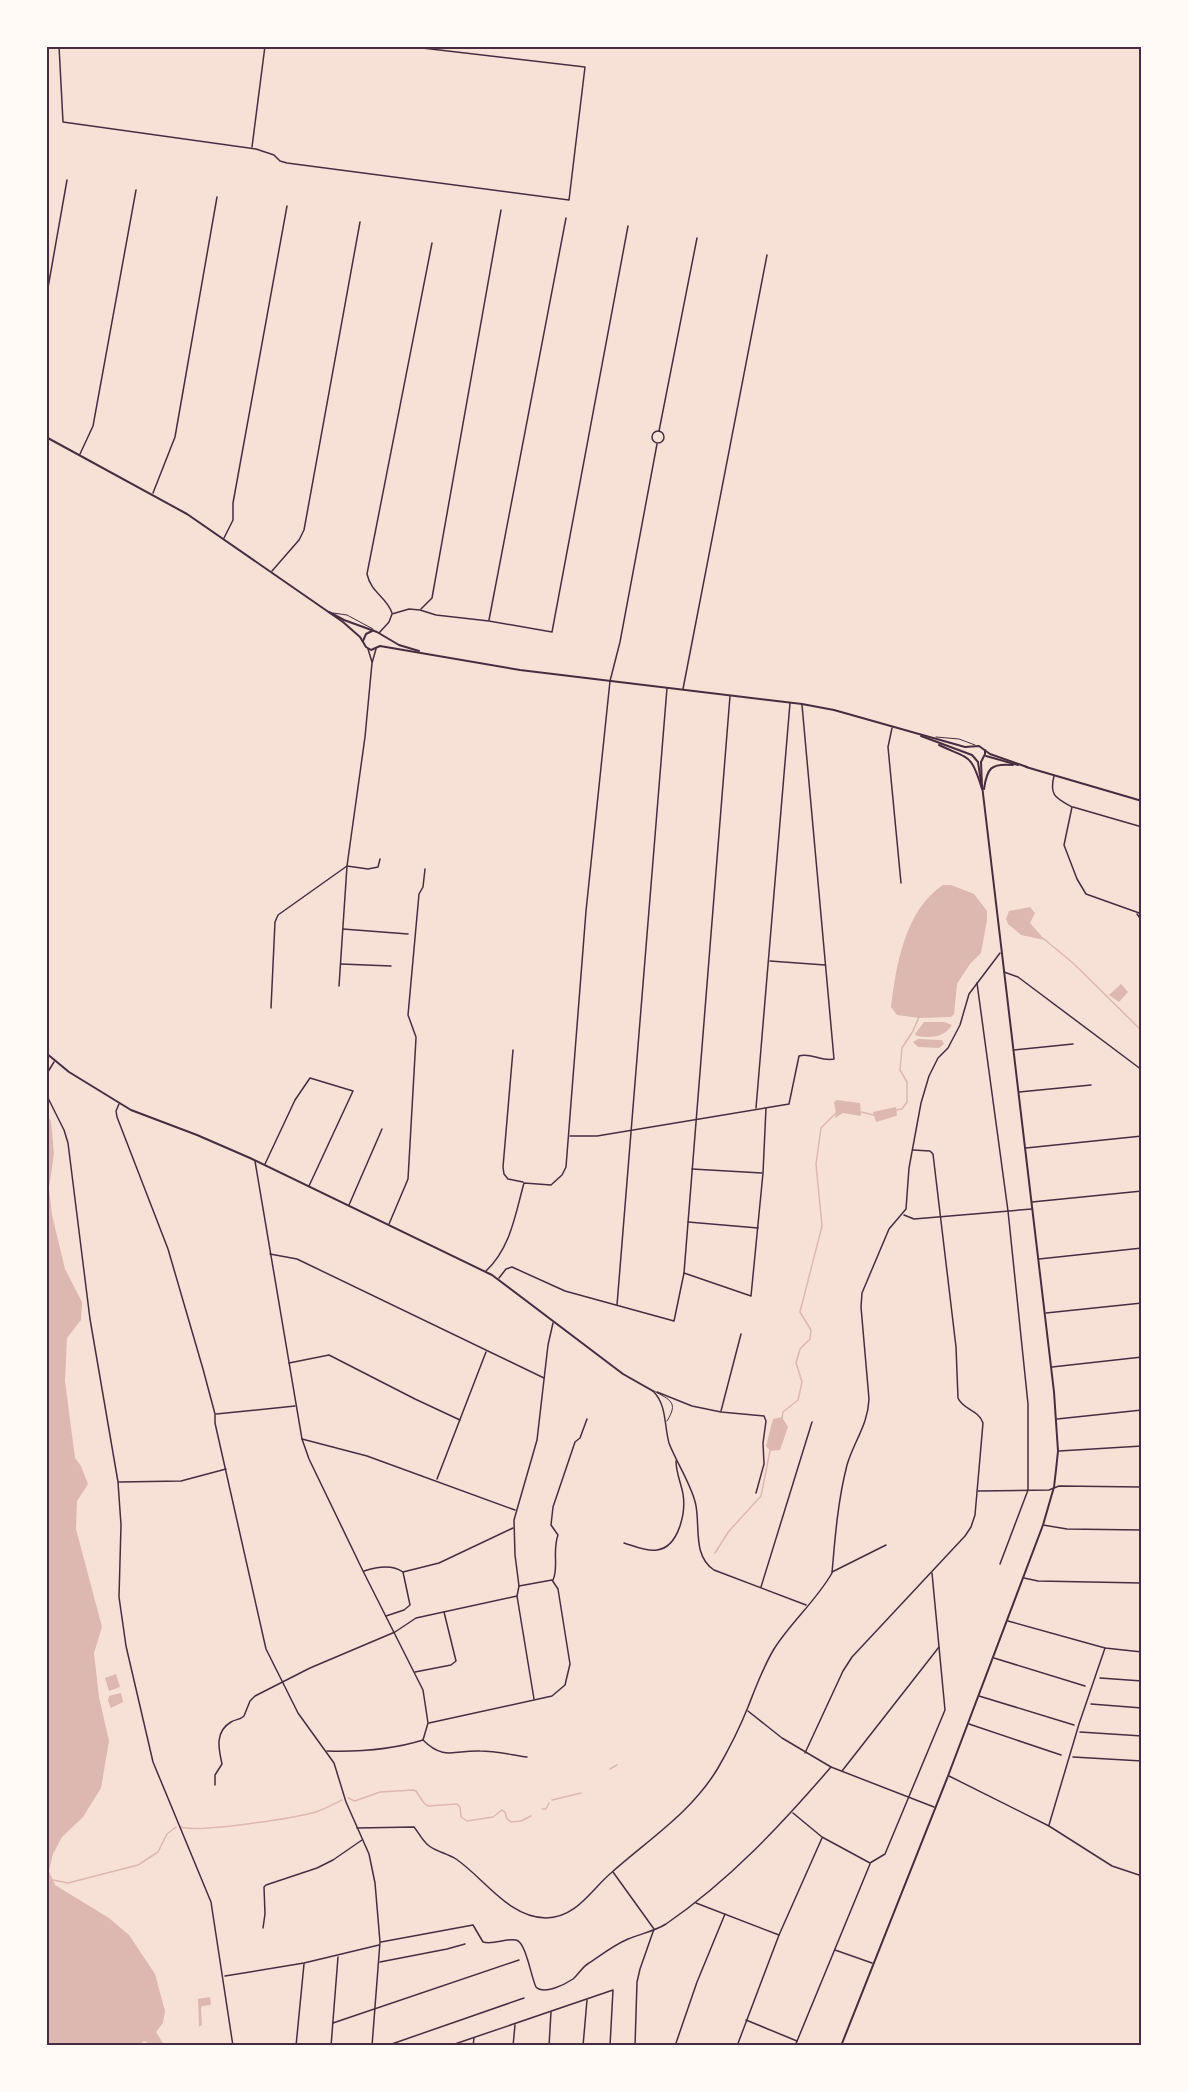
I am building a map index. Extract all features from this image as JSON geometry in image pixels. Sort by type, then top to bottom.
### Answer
[{"type":"main road","points":[[46,437],[153,494],[224,538],[343,622],[368,649],[376,649],[380,646],[382,641],[380,634]]},
{"type":"main road","points":[[321,608],[374,631],[399,645],[430,654]]},
{"type":"main road","points":[[363,641],[366,634],[374,631]]},
{"type":"main road","points":[[380,646],[520,670],[790,702],[834,710],[915,733],[974,757],[984,757],[1026,767],[1142,801]]},
{"type":"main road","points":[[932,739],[965,747],[982,746],[990,754],[1026,767]]},
{"type":"main road","points":[[932,739],[970,760],[976,770],[984,795]]},
{"type":"main road","points":[[841,2046],[936,1808],[1043,1524],[1054,1487],[1058,1451],[1045,1313],[984,795],[979,766],[972,750],[976,746]]},
{"type":"main road","points":[[982,785],[981,762],[985,750]]},
{"type":"main road","points":[[984,795],[987,774],[992,767],[999,764],[1017,765]]},
{"type":"main road","points":[[46,1053],[55,1062],[135,1112],[204,1137],[265,1165],[498,1279],[623,1374],[653,1391]]},
{"type":"street","points":[[59,46],[63,122],[252,148],[274,155],[287,164],[568,200],[585,68],[405,46]]},
{"type":"street","points":[[252,148],[265,46]]},
{"type":"street","points":[[46,299],[67,180]]},
{"type":"street","points":[[80,455],[93,426],[136,190]]},
{"type":"street","points":[[153,494],[175,436],[217,197]]},
{"type":"street","points":[[224,538],[233,520],[233,503],[286,207]]},
{"type":"street","points":[[420,609],[432,598],[501,210]]},
{"type":"street","points":[[489,621],[566,218]]},
{"type":"street","points":[[271,572],[299,540],[304,530],[360,222]]},
{"type":"street","points":[[392,614],[409,609],[420,609],[436,615],[552,632],[628,226]]},
{"type":"street","points":[[659,431],[697,238]]},
{"type":"street","points":[[380,634],[392,614],[390,606],[371,587],[367,574],[432,243]]},
{"type":"street","points":[[682,689],[767,255]]},
{"type":"street","points":[[657,444],[664,438],[659,431]]},
{"type":"street","points":[[657,444],[653,441],[652,435],[659,431]]},
{"type":"street","points":[[513,1050],[504,1174],[508,1179],[524,1183],[552,1185],[566,1167],[570,1136],[586,911],[610,681],[620,642],[657,444]]},
{"type":"street","points":[[368,649],[372,663]]},
{"type":"street","points":[[339,986],[347,866],[365,737],[372,663],[376,649]]},
{"type":"street","points":[[616,1306],[667,688]]},
{"type":"street","points":[[498,1279],[506,1269],[512,1267],[559,1288],[674,1321],[684,1273],[730,696]]},
{"type":"street","points":[[756,1109],[790,702]]},
{"type":"street","points":[[570,1136],[592,1137],[789,1104],[797,1060],[801,1054],[828,1060],[834,1059],[802,704]]},
{"type":"street","points":[[892,727],[888,747],[901,883]]},
{"type":"street","points":[[1055,775],[1052,789],[1055,797],[1072,807],[1142,827]]},
{"type":"street","points":[[1072,807],[1064,845],[1077,879],[1086,894],[1142,914]]},
{"type":"street","points":[[271,1008],[277,917],[281,911],[347,866],[368,869],[378,867],[380,859]]},
{"type":"street","points":[[389,1225],[408,1179],[416,1038],[408,1015],[419,894],[423,887],[425,868]]},
{"type":"street","points":[[1135,912],[1142,921]]},
{"type":"street","points":[[342,929],[408,934]]},
{"type":"street","points":[[832,1573],[843,1483],[852,1449],[865,1424],[868,1407],[862,1293],[890,1226],[903,1214],[906,1207],[908,1173],[929,1077],[938,1058],[950,1046],[964,1017],[968,996],[1001,951]]},
{"type":"street","points":[[768,961],[826,965]]},
{"type":"street","points":[[340,964],[391,966]]},
{"type":"street","points":[[1004,972],[1018,977],[1142,1070]]},
{"type":"street","points":[[977,983],[1008,1211],[1028,1404],[1028,1490],[1000,1564]]},
{"type":"street","points":[[1013,1050],[1073,1044]]},
{"type":"street","points":[[46,1075],[55,1062]]},
{"type":"street","points":[[265,1165],[295,1100],[310,1078],[353,1091],[309,1187]]},
{"type":"street","points":[[1018,1092],[1091,1085]]},
{"type":"street","points":[[46,1094],[68,1143],[90,1319],[118,1482],[121,1525],[119,1598],[126,1646],[153,1762],[211,1902],[233,2046]]},
{"type":"street","points":[[119,1103],[116,1111],[117,1117],[168,1250],[215,1414],[215,1423],[264,1644],[301,1718],[326,1751],[336,1769],[346,1802],[368,1849],[373,1869],[380,1943],[372,2046]]},
{"type":"street","points":[[684,1273],[751,1296],[763,1173],[766,1108]]},
{"type":"street","points":[[348,1206],[382,1129]]},
{"type":"street","points":[[1025,1148],[1142,1136]]},
{"type":"street","points":[[806,1753],[843,1671],[852,1657],[971,1527],[978,1491],[983,1426],[979,1414],[962,1405],[958,1398],[956,1347],[933,1154],[930,1151],[913,1150]]},
{"type":"street","points":[[255,1161],[302,1439],[309,1459],[363,1571],[425,1694],[428,1723],[423,1740]]},
{"type":"street","points":[[693,1169],[763,1173]]},
{"type":"street","points":[[485,1272],[505,1246],[512,1230],[524,1183]]},
{"type":"street","points":[[1031,1202],[1142,1191]]},
{"type":"street","points":[[903,1214],[914,1219],[942,1218],[1032,1209]]},
{"type":"street","points":[[687,1222],[758,1228]]},
{"type":"street","points":[[1038,1259],[1142,1248]]},
{"type":"street","points":[[270,1253],[297,1259],[545,1378]]},
{"type":"street","points":[[1045,1313],[1142,1303]]},
{"type":"street","points":[[535,1700],[517,1596],[519,1586],[514,1528],[516,1510],[535,1447],[553,1320]]},
{"type":"street","points":[[721,1412],[741,1334]]},
{"type":"street","points":[[437,1480],[487,1352]]},
{"type":"street","points":[[289,1362],[329,1354],[415,1400],[460,1420]]},
{"type":"street","points":[[1051,1367],[1142,1357]]},
{"type":"street","points":[[653,1391],[660,1399],[669,1440],[696,1505],[701,1556],[706,1564],[714,1570],[807,1605]]},
{"type":"street","points":[[653,1391],[687,1404],[721,1412],[761,1415],[765,1418],[764,1464],[756,1493]]},
{"type":"street","points":[[215,1414],[296,1406]]},
{"type":"street","points":[[1056,1419],[1142,1410]]},
{"type":"street","points":[[552,1580],[556,1571],[554,1551],[558,1535],[551,1525],[553,1507],[575,1442],[580,1438],[586,1419]]},
{"type":"street","points":[[760,1588],[812,1422]]},
{"type":"street","points":[[302,1439],[367,1456],[516,1510]]},
{"type":"street","points":[[1058,1451],[1142,1446]]},
{"type":"street","points":[[624,1543],[656,1551],[664,1548],[673,1540],[683,1510],[683,1496],[676,1460]]},
{"type":"street","points":[[118,1482],[181,1480],[226,1469]]},
{"type":"street","points":[[978,1491],[1048,1490],[1054,1487],[1142,1487]]},
{"type":"street","points":[[1043,1524],[1067,1529],[1142,1530]]},
{"type":"street","points":[[363,1571],[376,1567],[398,1569],[403,1572],[439,1563],[514,1528]]},
{"type":"street","points":[[357,1828],[414,1827],[426,1844],[454,1858],[515,1908],[540,1917],[554,1917],[571,1911],[612,1872],[672,1823],[705,1786],[718,1767],[747,1710],[765,1664],[775,1647],[832,1573],[886,1545]]},
{"type":"street","points":[[795,2046],[870,1863],[885,1854],[945,1710],[932,1571]]},
{"type":"street","points":[[386,1616],[406,1610],[410,1605],[403,1572]]},
{"type":"street","points":[[1023,1578],[1038,1581],[1142,1583]]},
{"type":"street","points":[[519,1586],[552,1580]]},
{"type":"street","points":[[428,1723],[552,1696],[560,1690],[564,1685],[570,1665],[560,1594],[552,1580]]},
{"type":"street","points":[[215,1785],[215,1775],[222,1764],[217,1745],[224,1729],[231,1722],[243,1717],[253,1697],[310,1668],[395,1632],[416,1618],[517,1596]]},
{"type":"street","points":[[415,1672],[451,1665],[456,1661],[444,1611]]},
{"type":"street","points":[[1007,1621],[1105,1648],[1142,1652]]},
{"type":"street","points":[[842,1772],[939,1646]]},
{"type":"street","points":[[1049,1826],[1079,1724],[1105,1648]]},
{"type":"street","points":[[993,1658],[1085,1686]]},
{"type":"street","points":[[1101,1678],[1142,1681]]},
{"type":"street","points":[[979,1696],[1074,1725]]},
{"type":"street","points":[[1091,1704],[1142,1708]]},
{"type":"street","points":[[747,1710],[782,1738],[831,1767],[936,1808]]},
{"type":"street","points":[[968,1724],[1061,1755]]},
{"type":"street","points":[[1080,1732],[1142,1736]]},
{"type":"street","points":[[326,1751],[360,1752],[396,1747],[423,1740]]},
{"type":"street","points":[[423,1740],[434,1750],[442,1753],[479,1751],[527,1757]]},
{"type":"street","points":[[1073,1757],[1142,1761]]},
{"type":"street","points":[[223,1977],[304,1963],[380,1943],[472,1925],[483,1942],[488,1944],[516,1940],[520,1942],[535,1984],[539,1990],[544,1991],[572,1979],[583,1966],[623,1942],[666,1924],[744,1863],[793,1812],[831,1767]]},
{"type":"street","points":[[948,1776],[1049,1826],[1112,1866],[1142,1876]]},
{"type":"street","points":[[793,1812],[822,1837],[870,1863]]},
{"type":"street","points":[[737,2046],[779,1935],[822,1837]]},
{"type":"street","points":[[263,1928],[264,1887],[266,1885],[317,1868],[363,1839]]},
{"type":"street","points":[[612,1872],[654,1929]]},
{"type":"street","points":[[694,1902],[779,1935]]},
{"type":"street","points":[[675,2046],[697,1982],[725,1914]]},
{"type":"street","points":[[635,2046],[637,1982],[654,1929]]},
{"type":"street","points":[[379,1962],[465,1944]]},
{"type":"street","points":[[835,1950],[873,1963]]},
{"type":"street","points":[[331,2046],[338,1955]]},
{"type":"street","points":[[333,2023],[519,1960]]},
{"type":"street","points":[[296,2046],[304,1963]]},
{"type":"street","points":[[450,2046],[613,1989],[610,2046]]},
{"type":"street","points":[[386,2046],[524,1998]]},
{"type":"street","points":[[583,2046],[587,1999]]},
{"type":"street","points":[[549,2046],[551,2011]]},
{"type":"street","points":[[746,2020],[797,2041]]},
{"type":"street","points":[[513,2046],[515,2024]]},
{"type":"street","points":[[473,2046],[474,2038]]},
{"type":"lane","points":[[331,613],[347,615],[369,625],[374,631]]},
{"type":"lane","points":[[932,739],[959,739],[976,746]]},
{"type":"lane","points":[[653,1391],[669,1399],[672,1404],[673,1408],[666,1422]]},
{"type":"shaded area","points":[[943,885],[951,885],[974,894],[987,911],[981,953],[970,964],[957,984],[954,1014],[951,1017],[919,1018],[897,1015],[891,1007],[896,974],[905,940],[920,909]]},
{"type":"shaded area","points":[[1030,907],[1035,913],[1030,923],[1045,940],[1021,935],[1008,924],[1006,919],[1009,911]]},
{"type":"shaded area","points":[[1121,984],[1128,992],[1119,1002],[1109,995]]},
{"type":"shaded area","points":[[924,1022],[944,1022],[952,1025],[945,1032],[936,1036],[917,1036],[915,1034]]},
{"type":"shaded area","points":[[918,1039],[942,1040],[944,1044],[939,1048],[918,1047],[913,1042]]},
{"type":"shaded area","points":[[837,1100],[860,1103],[861,1116],[843,1113],[835,1118],[834,1102]]},
{"type":"shaded area","points":[[896,1107],[896,1116],[876,1122],[873,1112]]},
{"type":"shaded area","points":[[46,1113],[51,1121],[54,1154],[49,1188],[52,1215],[65,1269],[82,1302],[81,1320],[67,1338],[65,1381],[75,1458],[88,1484],[77,1501],[76,1529],[102,1627],[94,1653],[99,1697],[109,1741],[101,1788],[83,1817],[62,1837],[53,1854],[49,1871],[55,1885],[109,1918],[129,1935],[155,1974],[165,2011],[163,2023],[156,2032],[164,2045],[153,2045],[144,2041],[139,2045],[47,2045]]},
{"type":"shaded area","points":[[782,1417],[788,1427],[780,1450],[770,1451],[766,1446],[773,1419]]},
{"type":"shaded area","points":[[116,1674],[120,1687],[109,1691],[105,1678]]},
{"type":"shaded area","points":[[121,1693],[123,1702],[111,1708],[108,1701],[109,1696]]},
{"type":"shaded area","points":[[210,1997],[211,2005],[201,2008],[202,2025],[199,2027],[198,1999]]},
{"type":"waterway","points":[[1044,939],[1073,963],[1142,1031]]},
{"type":"waterway","points":[[896,1110],[902,1109],[907,1102],[907,1082],[900,1070],[902,1048],[919,1017]]},
{"type":"waterway","points":[[861,1112],[874,1115]]},
{"type":"waterway","points":[[782,1418],[783,1412],[798,1400],[802,1382],[796,1363],[800,1349],[810,1339],[811,1330],[800,1312],[822,1226],[816,1164],[821,1128],[836,1113]]},
{"type":"waterway","points":[[715,1553],[729,1531],[761,1496],[770,1451]]},
{"type":"waterway","points":[[610,1769],[617,1765]]},
{"type":"waterway","points":[[348,1798],[355,1801],[380,1792],[413,1790],[428,1806],[457,1804],[460,1807],[461,1817],[467,1821],[493,1817],[502,1810],[511,1822],[521,1821],[531,1816]]},
{"type":"waterway","points":[[552,1800],[581,1793]]},
{"type":"waterway","points":[[181,1827],[207,1828],[288,1818],[316,1812],[342,1800]]},
{"type":"waterway","points":[[542,1809],[546,1809],[549,1803]]},
{"type":"waterway","points":[[53,1880],[68,1883],[138,1865],[158,1852],[167,1834],[176,1827]]}]
